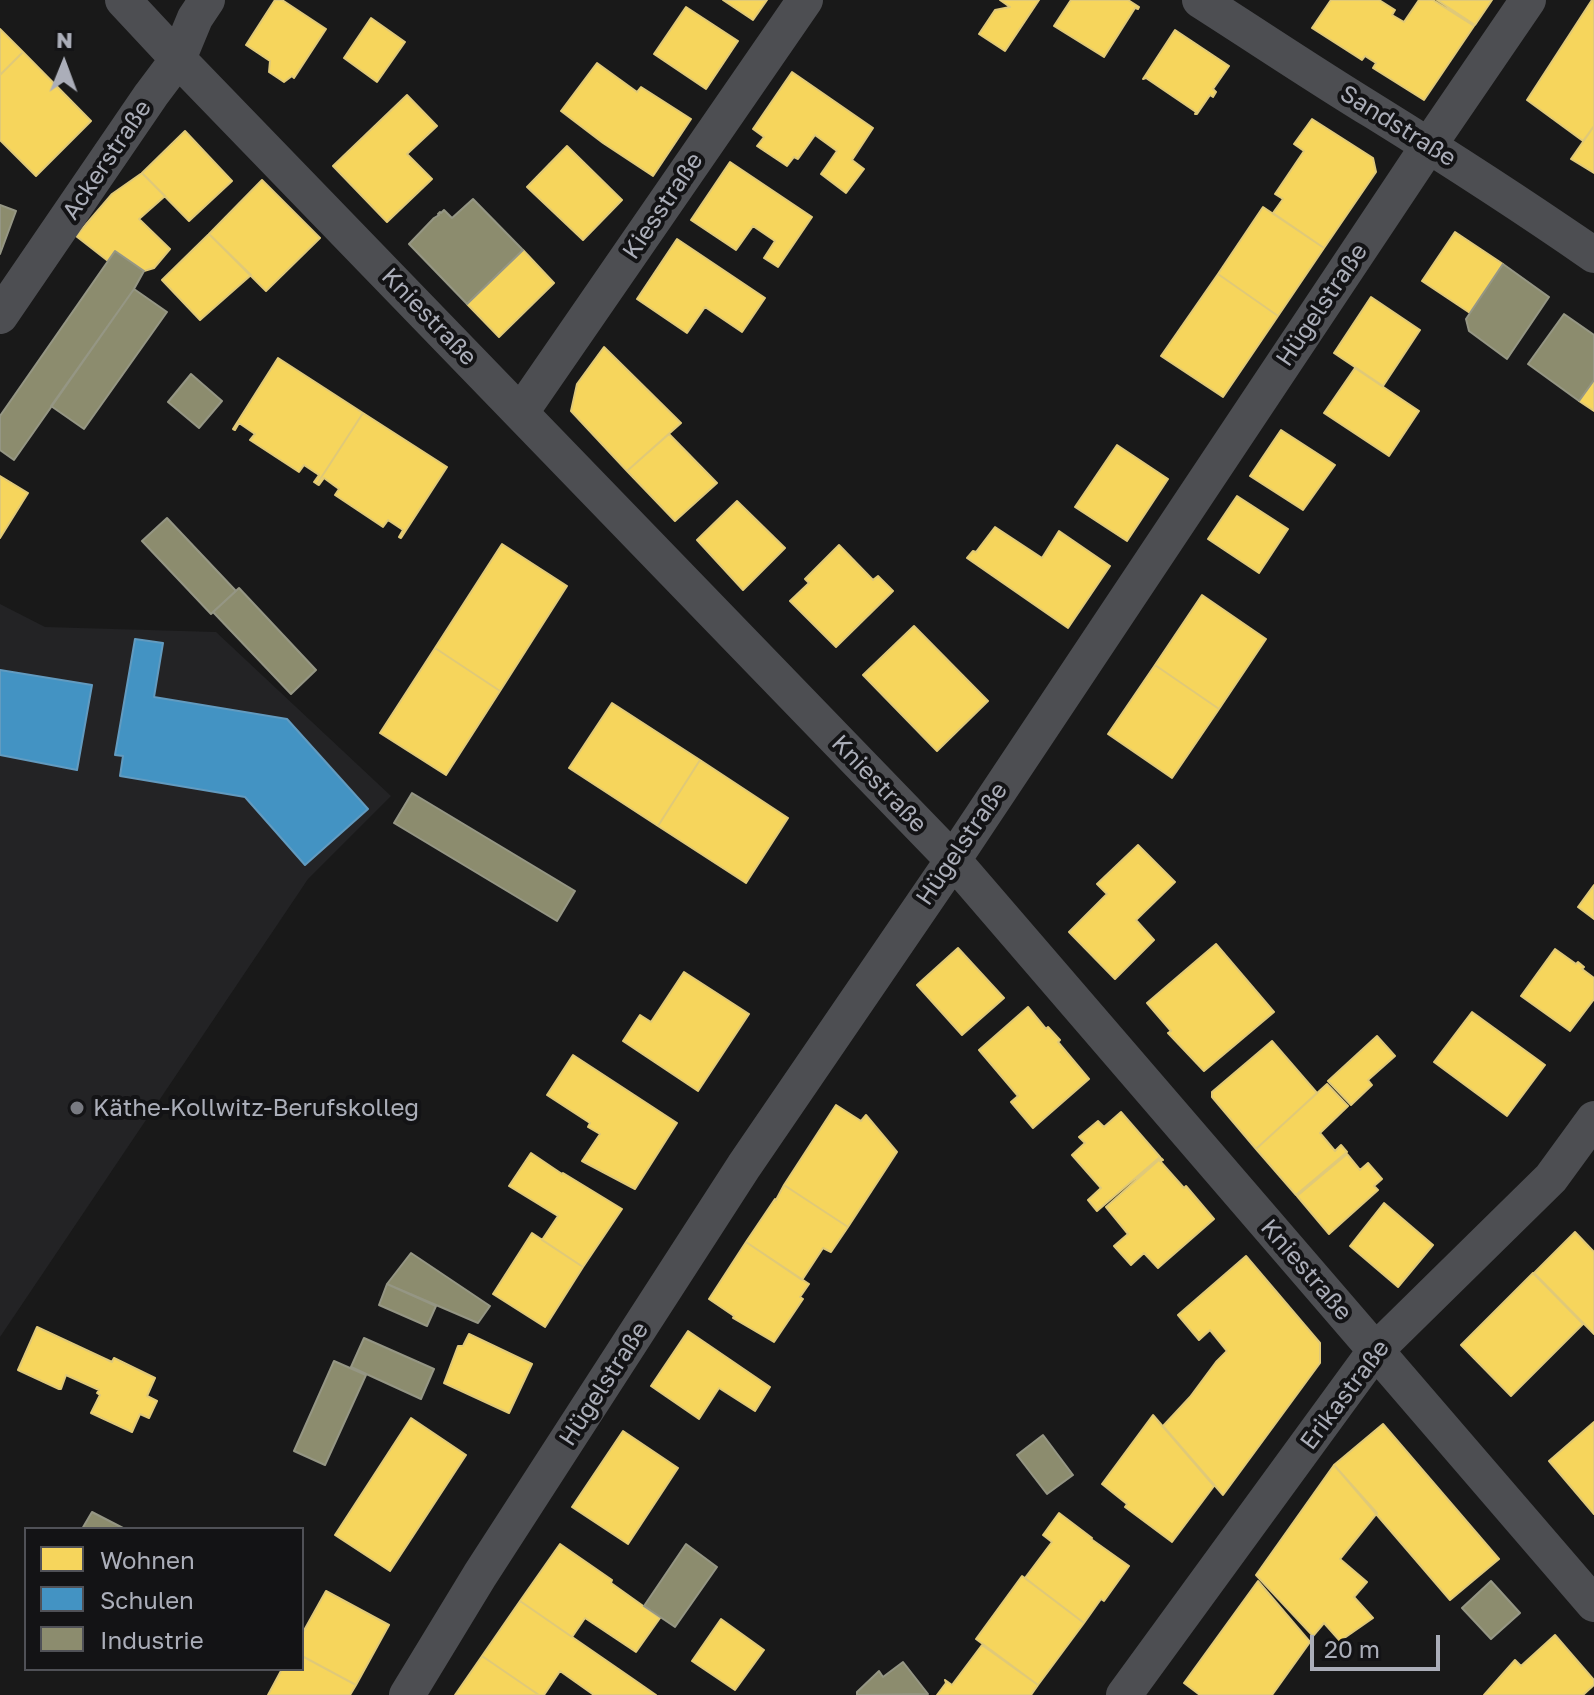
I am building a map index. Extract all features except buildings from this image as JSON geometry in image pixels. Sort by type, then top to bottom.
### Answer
[{"type":"street","name":"Kniestraße","points":[[123,0],[953,860],[1594,1604]]},
{"type":"street","name":"Ackerstraße","points":[[0,316],[178,59],[195,18],[207,0]]},
{"type":"street","name":"Kiesstraße","points":[[521,412],[805,0]]},
{"type":"street","name":"Sandstraße","points":[[1200,0],[1539,216],[1594,255]]},
{"type":"street","name":"Hügelstraße","points":[[407,1695],[480,1575],[744,1166],[953,860],[1528,0]]},
{"type":"street","name":"Erikastraße","points":[[1124,1695],[1375,1351],[1551,1178],[1594,1119]]},
{"type":"shaded area","name":"Käthe-Kollwitz-Berufskolleg","points":[[0,604],[45,627],[216,632],[391,796],[308,879],[0,1337]]},
{"type":"place","name":"Käthe-Kollwitz-Berufskolleg","points":[[77,1108]]}]
